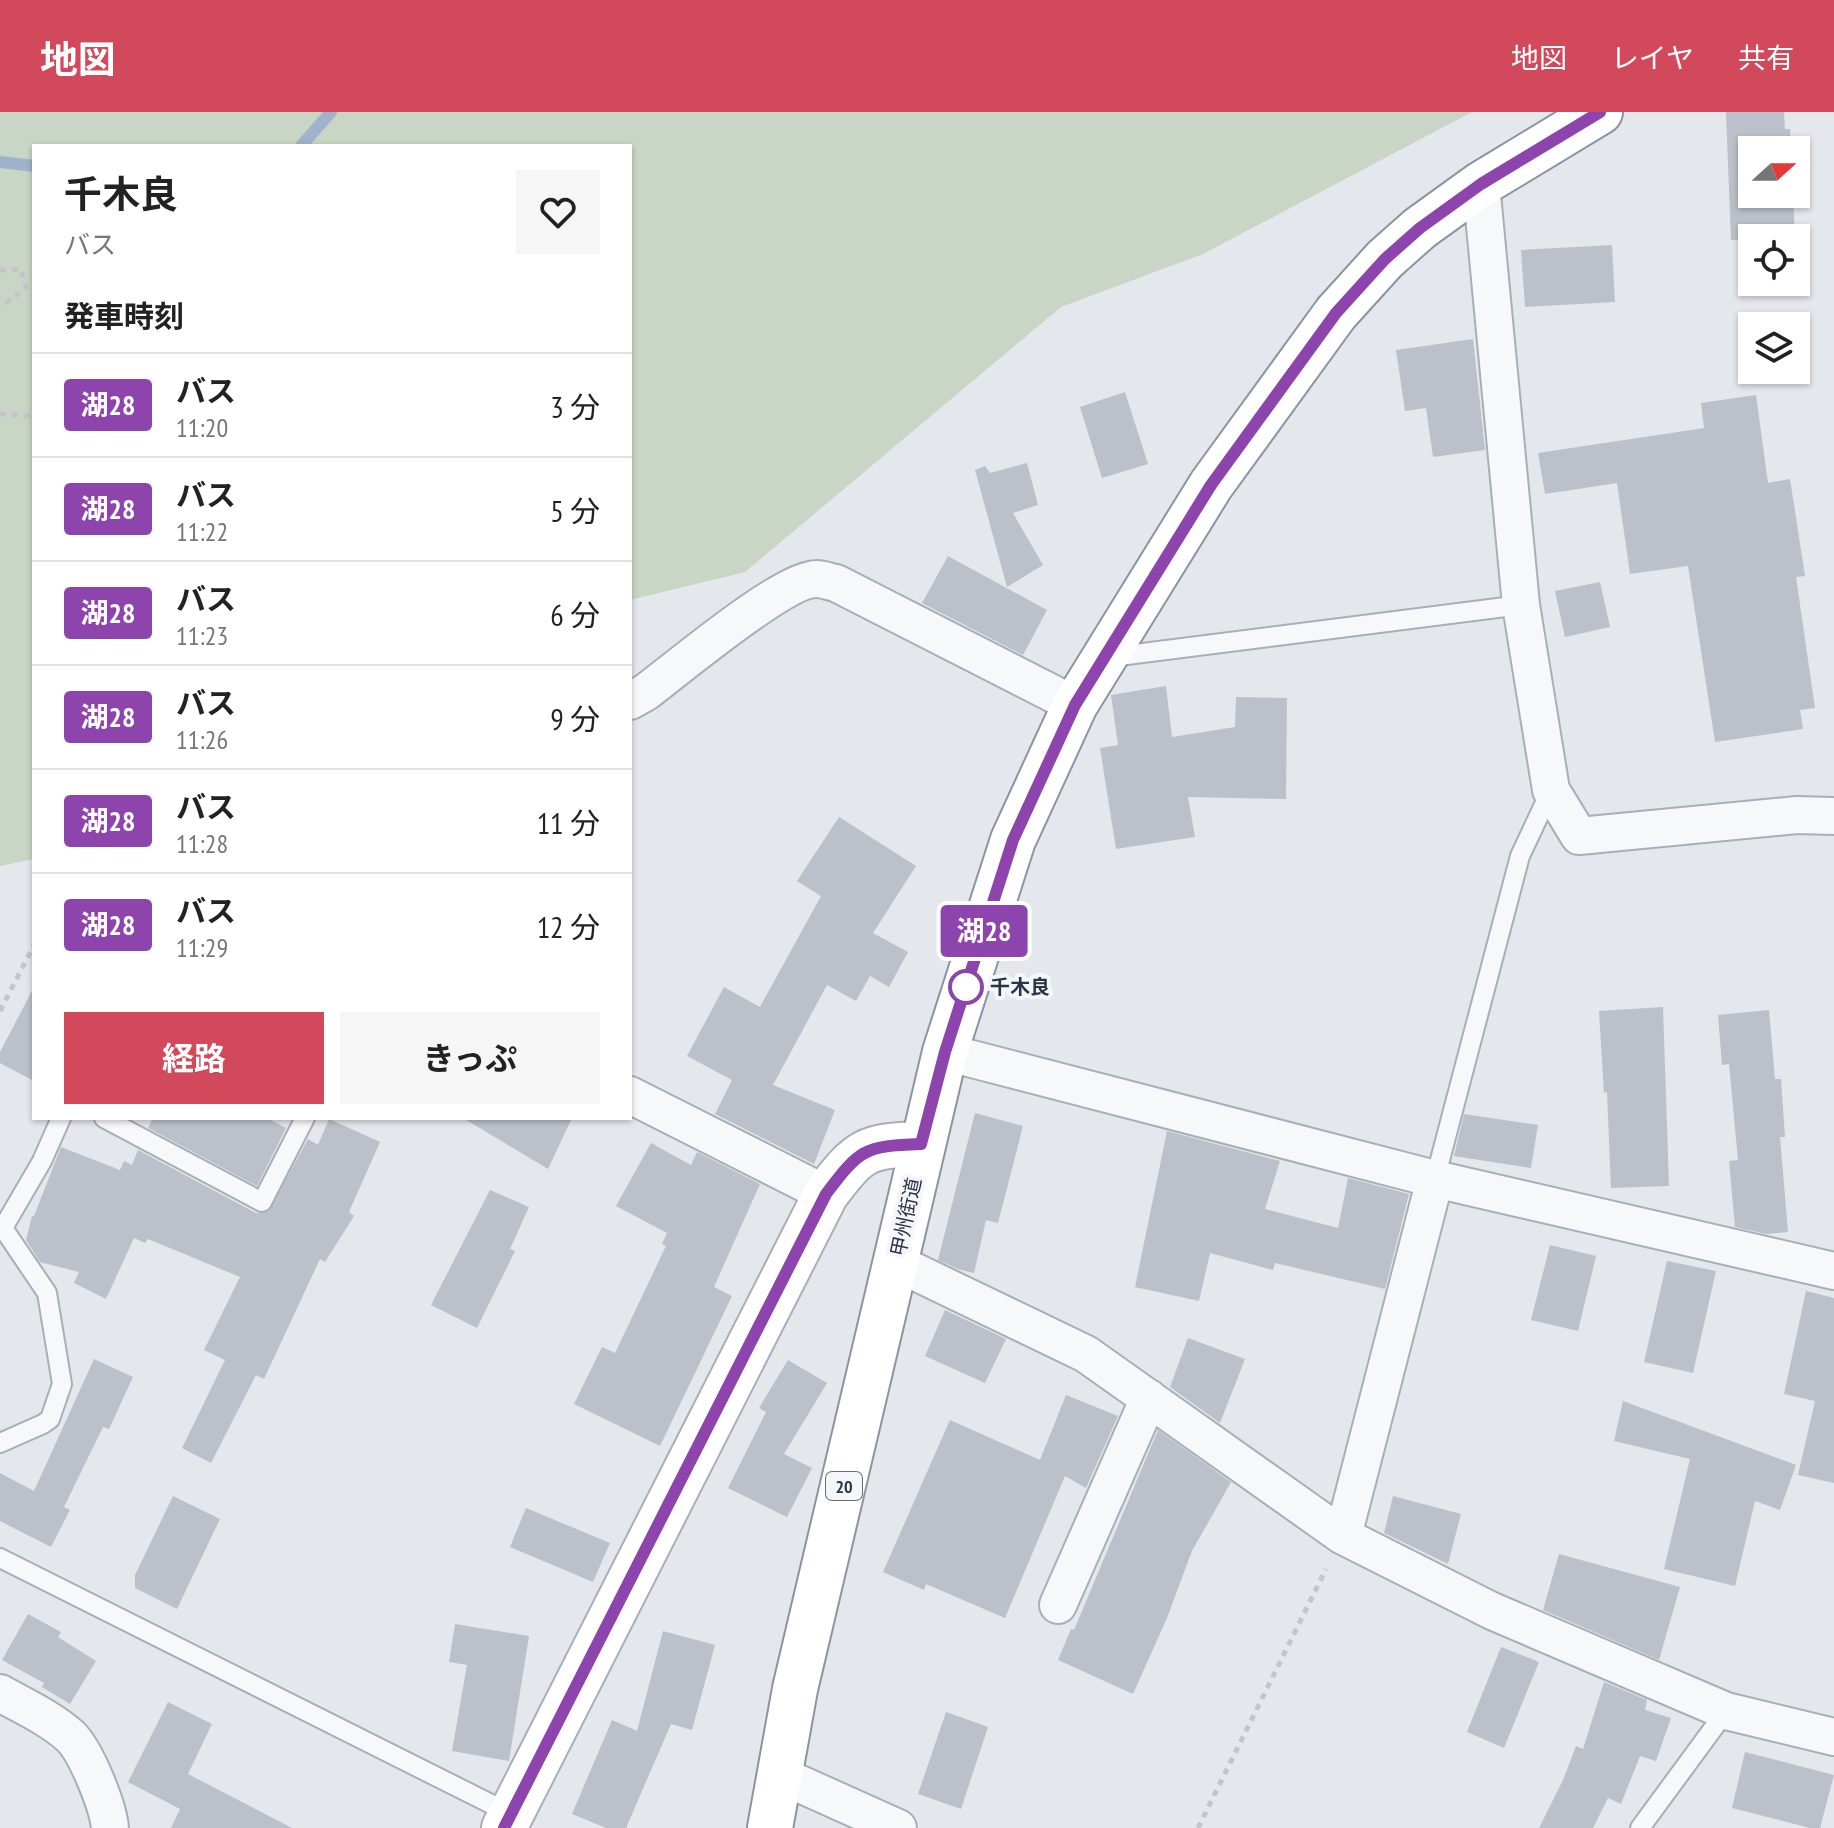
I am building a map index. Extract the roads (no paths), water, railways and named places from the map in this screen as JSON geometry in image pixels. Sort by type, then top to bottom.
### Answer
[{"type":"main road","name":"甲州街道","points":[[770,1828],[795,1689],[945,1052],[1013,840],[1075,705],[1211,485],[1336,313],[1385,259],[1420,228],[1481,184],[1600,112]]},
{"type":"main road","points":[[508,1821],[826,1194],[850,1162],[878,1146],[921,1144]]},
{"type":"street","points":[[1481,184],[1521,605],[1551,790],[1579,836],[1797,815],[1834,816]]},
{"type":"street","points":[[632,700],[775,597],[793,586],[816,579],[836,583],[1075,705]]},
{"type":"street","points":[[945,1052],[1435,1179],[1834,1271]]},
{"type":"street","points":[[632,1096],[826,1194]]},
{"type":"street","points":[[1343,1536],[1435,1179]]},
{"type":"street","points":[[897,1263],[1086,1354],[1343,1536],[1492,1611],[1726,1711],[1834,1737]]},
{"type":"street","points":[[1058,1605],[1149,1398]]},
{"type":"street","points":[[0,1693],[42,1716],[72,1738],[94,1778],[110,1828]]},
{"type":"street","points":[[780,1775],[898,1828]]},
{"type":"lane","points":[[1104,658],[1521,605]]},
{"type":"lane","points":[[1435,1179],[1520,856],[1551,790]]},
{"type":"lane","points":[[0,1443],[50,1419],[62,1384],[47,1293],[3,1228],[42,1161],[60,1120]]},
{"type":"lane","points":[[108,1120],[262,1202],[304,1120]]},
{"type":"lane","points":[[0,1558],[508,1821]]},
{"type":"lane","points":[[1640,1828],[1726,1711]]},
{"type":"waterway","points":[[303,144],[331,112]]},
{"type":"waterway","points":[[0,162],[32,166]]},
{"type":"place","name":"千木良","points":[[966,987]]}]
